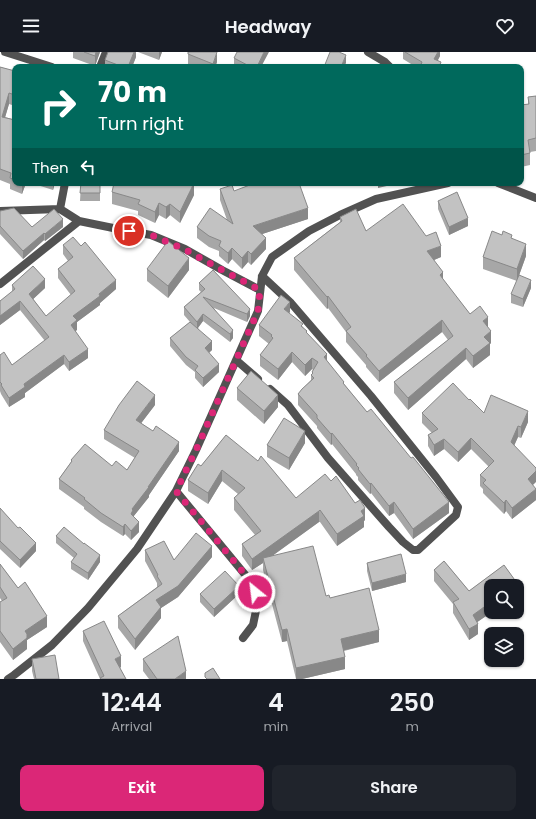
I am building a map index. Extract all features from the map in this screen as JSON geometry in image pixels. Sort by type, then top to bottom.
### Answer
[{"type":"street","points":[[5,52],[43,64]]},
{"type":"street","points":[[101,64],[106,52]]},
{"type":"street","points":[[368,52],[387,64]]},
{"type":"street","points":[[60,209],[64,186]]},
{"type":"street","points":[[8,679],[52,645],[88,608],[137,549],[176,491],[196,450],[258,311],[262,276],[272,257],[309,231],[340,215],[376,200],[435,186]]},
{"type":"street","points":[[506,186],[536,198]]},
{"type":"street","points":[[0,210],[60,209],[79,221],[151,235],[184,249],[260,290]]},
{"type":"street","points":[[0,284],[79,221]]},
{"type":"street","points":[[236,360],[288,405],[328,458],[389,527],[413,550],[418,550],[456,515],[458,507],[436,477],[291,303],[262,276]]},
{"type":"street","points":[[176,491],[252,583],[258,601],[253,625],[243,638]]},
{"type":"building","points":[[84,52],[96,52],[95,56]]},
{"type":"building","points":[[108,52],[134,52],[129,64],[115,64],[105,60]]},
{"type":"building","points":[[188,52],[217,52],[213,64],[188,54]]},
{"type":"building","points":[[237,52],[264,52],[258,64],[245,64],[234,58]]},
{"type":"building","points":[[330,52],[339,52],[346,55],[342,64],[325,64]]},
{"type":"building","points":[[405,52],[438,52],[434,59],[441,62],[440,64],[421,64],[422,62]]},
{"type":"building","points":[[0,67],[12,70],[12,94],[9,93],[2,117],[12,119],[12,179],[10,178],[11,173],[0,169]]},
{"type":"building","points":[[536,96],[536,138],[528,140],[530,153],[524,154],[524,105],[529,104],[528,97]]},
{"type":"building","points":[[81,186],[100,186],[100,193],[80,193]]},
{"type":"building","points":[[113,186],[193,186],[180,212],[170,204],[166,207],[159,203],[155,212],[138,204],[140,200],[112,192]]},
{"type":"building","points":[[232,186],[234,191],[247,186],[300,186],[308,208],[253,226],[266,238],[251,254],[248,251],[242,258],[232,248],[228,253],[219,246],[221,241],[209,236],[197,227],[210,208],[233,224],[220,189]]},
{"type":"building","points":[[457,192],[468,218],[449,227],[438,201]]},
{"type":"building","points":[[403,204],[426,236],[436,232],[441,246],[427,251],[443,272],[440,275],[470,314],[480,306],[488,317],[483,321],[491,331],[484,337],[490,343],[473,356],[466,348],[408,398],[394,382],[453,336],[442,320],[379,371],[346,331],[351,327],[328,296],[327,297],[294,258],[342,221],[340,217],[356,209],[366,231]]},
{"type":"building","points":[[14,208],[32,227],[54,209],[63,219],[23,251],[0,226],[0,211]]},
{"type":"building","points":[[492,231],[502,235],[503,231],[512,235],[511,238],[526,244],[517,269],[483,257]]},
{"type":"building","points":[[73,237],[81,246],[85,242],[116,280],[99,294],[100,296],[73,316],[77,320],[71,325],[88,349],[69,362],[64,355],[24,384],[25,387],[9,398],[0,382],[0,355],[4,352],[12,365],[49,337],[20,301],[0,316],[0,301],[15,289],[12,285],[33,266],[45,279],[29,294],[46,316],[75,291],[58,269],[73,257],[63,245]]},
{"type":"building","points":[[168,241],[189,258],[168,286],[147,269]]},
{"type":"building","points":[[213,270],[250,309],[247,314],[203,297],[233,330],[230,334],[203,314],[197,322],[184,307],[205,289],[199,283]]},
{"type":"building","points":[[519,275],[531,280],[523,299],[511,294]]},
{"type":"building","points":[[281,295],[290,302],[284,309],[303,324],[301,326],[327,354],[324,357],[344,382],[343,383],[367,412],[371,409],[411,458],[413,457],[449,502],[413,529],[394,502],[389,506],[371,483],[370,484],[358,469],[357,464],[298,394],[314,378],[311,375],[318,362],[312,358],[305,365],[292,352],[278,369],[260,355],[273,338],[271,336],[272,335],[259,325]]},
{"type":"building","points":[[190,322],[212,341],[205,348],[219,364],[203,378],[195,370],[198,366],[186,357],[170,338]]},
{"type":"building","points":[[251,371],[278,395],[264,411],[237,388]]},
{"type":"building","points":[[137,381],[155,395],[136,420],[153,431],[156,426],[179,442],[149,487],[132,509],[131,514],[139,522],[131,531],[125,524],[123,527],[101,513],[84,499],[85,498],[59,479],[72,461],[71,460],[85,444],[112,466],[116,461],[127,470],[139,451],[104,430],[119,405]]},
{"type":"building","points":[[453,383],[484,413],[491,395],[528,411],[521,427],[518,426],[511,442],[536,468],[536,471],[528,479],[536,489],[512,508],[506,500],[504,503],[483,483],[486,480],[480,475],[494,461],[471,438],[458,452],[444,439],[434,445],[428,435],[438,429],[422,413]]},
{"type":"building","points":[[284,418],[305,431],[289,458],[267,445]]},
{"type":"building","points":[[226,435],[258,461],[261,456],[296,498],[325,474],[331,481],[336,476],[355,503],[360,500],[365,508],[361,511],[364,516],[337,534],[320,510],[252,559],[242,544],[261,531],[234,498],[245,488],[222,470],[208,493],[188,480],[198,464],[201,466]]},
{"type":"building","points":[[0,508],[18,528],[20,527],[36,543],[20,560],[0,541]]},
{"type":"building","points":[[64,527],[100,555],[88,573],[71,562],[77,554],[56,536]]},
{"type":"building","points":[[196,533],[212,546],[178,586],[156,600],[161,607],[135,639],[118,616],[162,584],[145,550],[164,541],[174,560]]},
{"type":"building","points":[[313,546],[326,596],[329,595],[330,598],[369,588],[379,630],[341,639],[345,657],[296,668],[287,629],[282,630],[263,558]]},
{"type":"building","points":[[401,554],[406,574],[372,583],[367,563]]},
{"type":"building","points":[[444,561],[469,591],[484,580],[484,607],[473,615],[478,624],[469,629],[453,602],[459,599],[434,570]]},
{"type":"building","points":[[0,564],[18,588],[25,582],[47,616],[25,631],[27,638],[13,649],[0,631],[0,602],[7,598],[0,587]]},
{"type":"building","points":[[504,565],[514,579],[485,579]]},
{"type":"building","points":[[225,571],[239,586],[214,609],[200,594]]},
{"type":"building","points":[[104,621],[121,656],[115,659],[126,679],[100,678],[104,676],[83,631]]},
{"type":"building","points":[[178,636],[186,671],[175,679],[157,679],[143,659]]},
{"type":"building","points":[[55,655],[59,679],[36,679],[32,659]]},
{"type":"building","points":[[213,668],[220,679],[207,679],[205,677],[205,673]]},
{"type":"route","points":[[129,231],[151,235],[184,249],[260,290],[258,311],[196,450],[176,491],[252,583],[255,592]]}]
